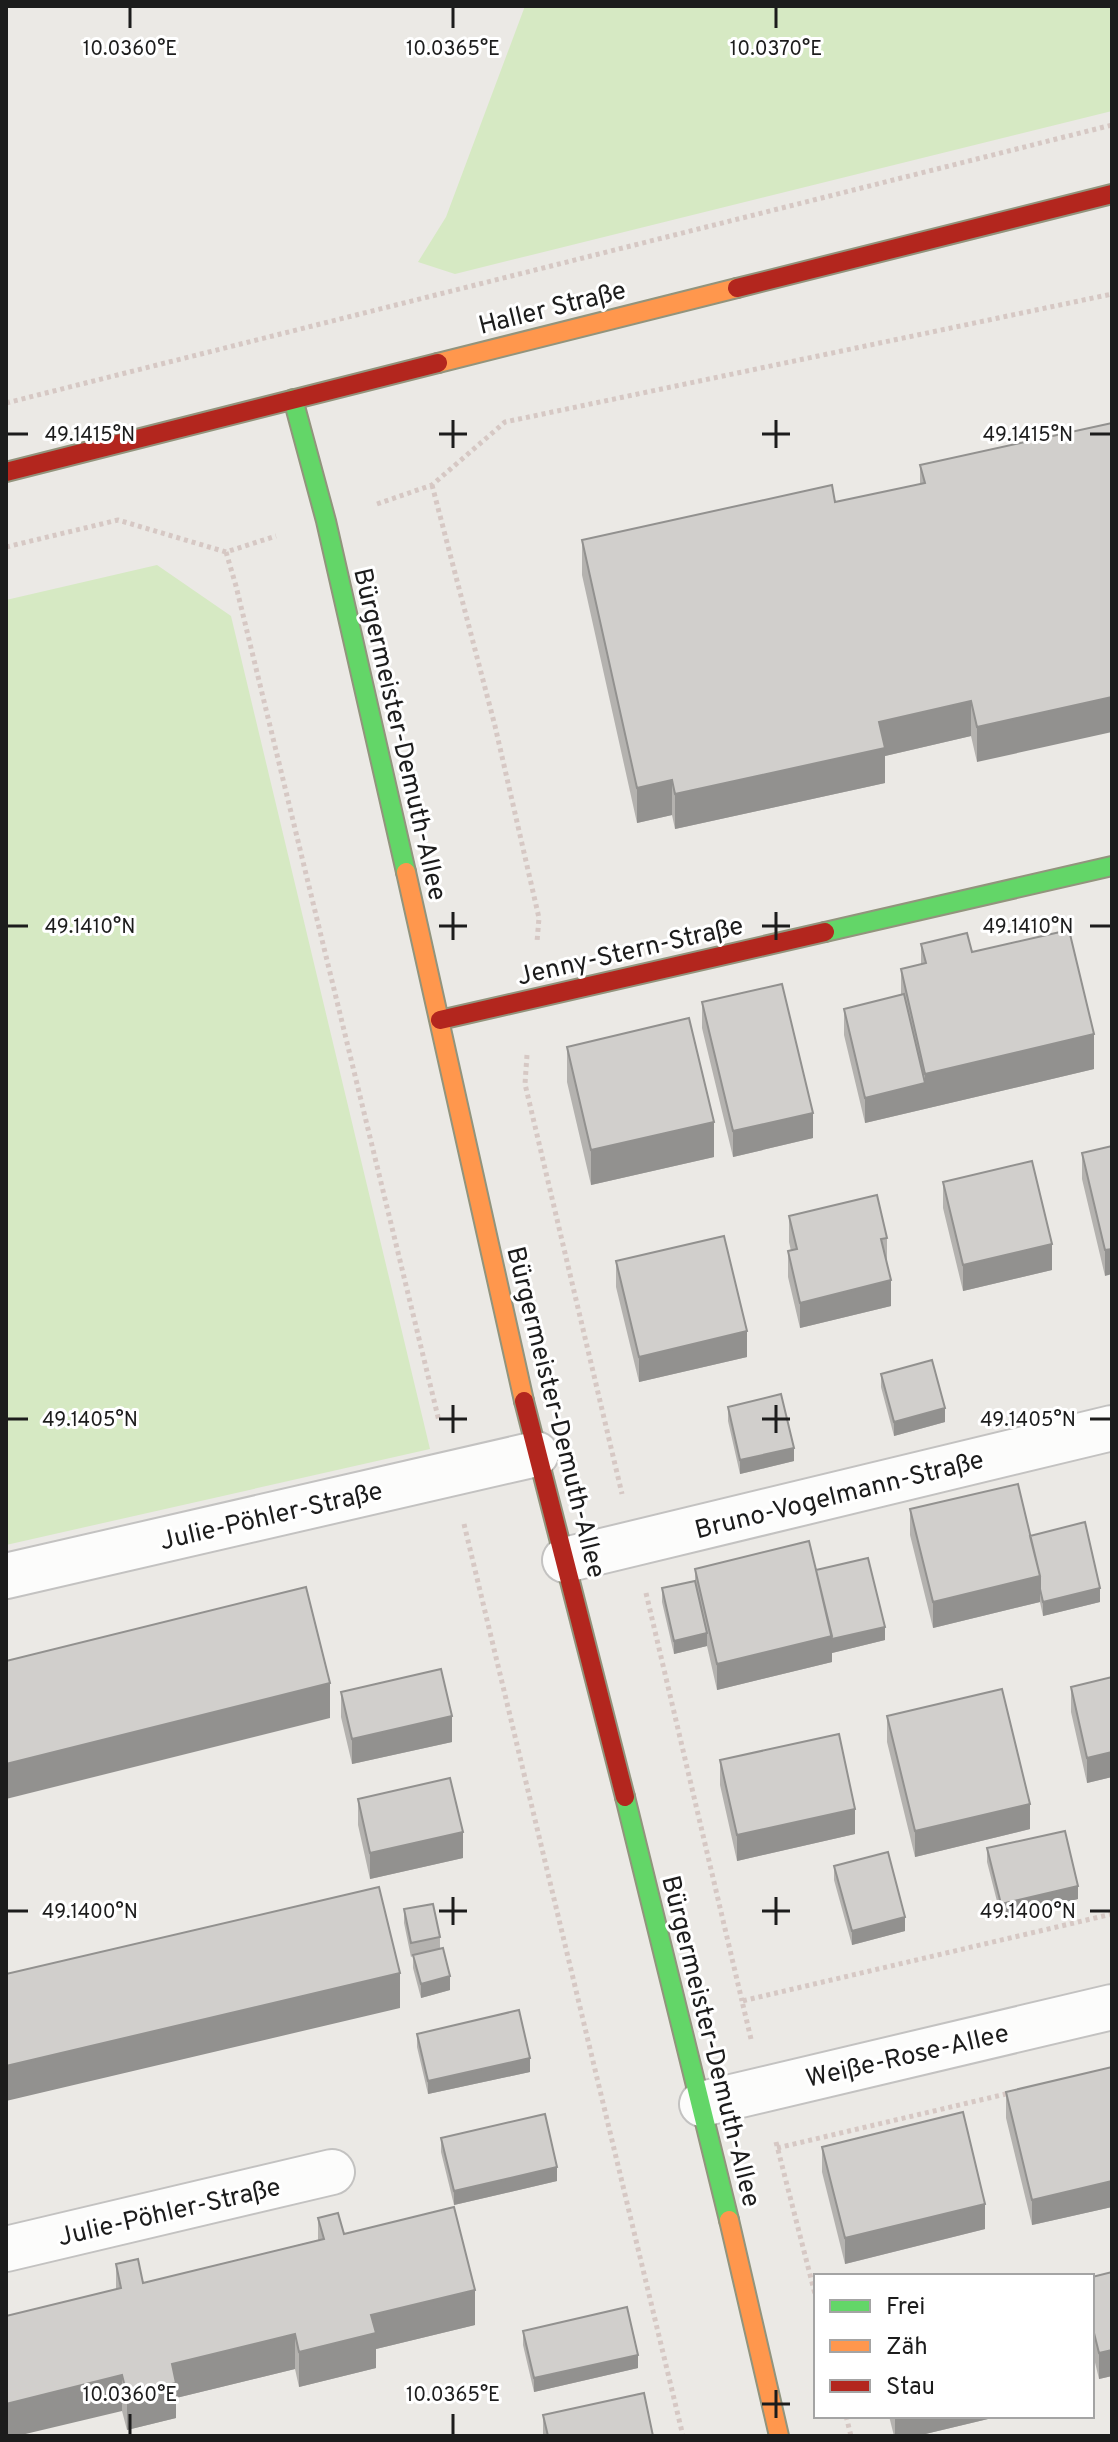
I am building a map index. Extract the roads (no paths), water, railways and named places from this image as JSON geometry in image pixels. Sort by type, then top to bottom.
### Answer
[{"type":"street","name":"Haller Straße","points":[[6,472],[1112,194]]},
{"type":"street","name":"Bürgermeister-Demuth-Allee","points":[[293,399],[326,521],[536,1454],[702,2104],[779,2436]]},
{"type":"street","name":"Jenny-Stern-Straße","points":[[440,1020],[1112,866]]},
{"type":"street","name":"Bruno-Vogelmann-Straße","points":[[565,1560],[1112,1428]]},
{"type":"street","name":"Julie-Pöhler-Straße","points":[[6,1576],[536,1454]]},
{"type":"street","name":"Weiße-Rose-Allee","points":[[702,2104],[1112,2007]]},
{"type":"street","name":"Julie-Pöhler-Straße","points":[[6,2249],[332,2172]]}]
